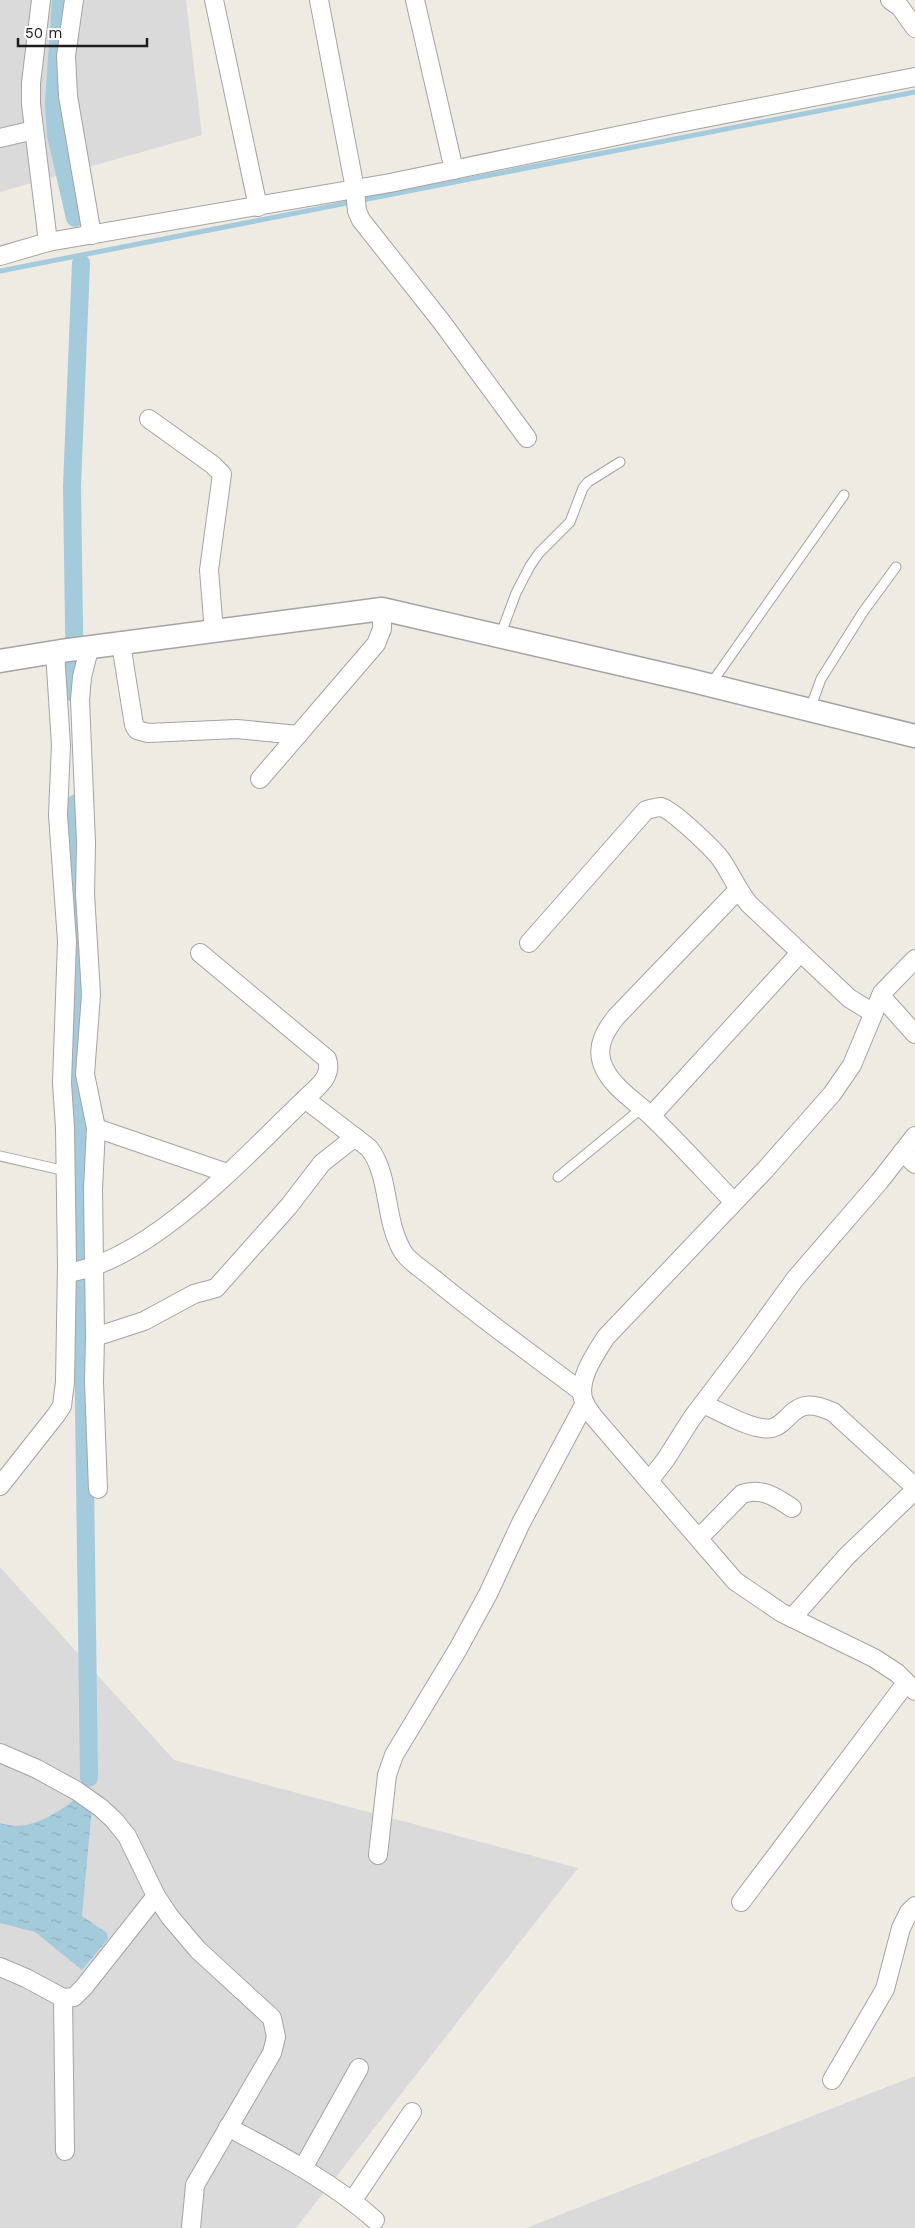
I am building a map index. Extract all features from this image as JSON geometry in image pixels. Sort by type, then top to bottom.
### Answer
[{"type":"street","points":[[41,0],[31,83],[34,130],[48,242]]},
{"type":"street","points":[[74,0],[66,56],[68,96],[92,234]]},
{"type":"street","points":[[214,0],[258,207]]},
{"type":"street","points":[[320,0],[356,199],[365,227],[441,321],[528,438]]},
{"type":"street","points":[[415,0],[454,170]]},
{"type":"street","points":[[890,0],[900,7],[915,28]]},
{"type":"street","points":[[0,256],[48,242],[258,207],[356,199],[454,170],[674,124],[915,77]]},
{"type":"street","points":[[0,138],[34,130]]},
{"type":"street","points":[[149,419],[213,465],[222,474],[209,570],[214,632]]},
{"type":"street","points":[[260,779],[376,644],[382,629],[382,609]]},
{"type":"street","points":[[0,661],[382,609],[709,685],[915,736]]},
{"type":"street","points":[[121,644],[134,725],[137,730],[148,733],[238,729],[298,735]]},
{"type":"street","points":[[0,1486],[62,1406],[93,1189],[96,1128],[85,1074],[91,995],[85,893],[86,843],[80,700],[82,676],[71,650]]},
{"type":"street","points":[[71,650],[61,745],[58,815],[67,941],[62,1083],[66,1171],[95,1336],[94,1382],[98,1489]]},
{"type":"street","points":[[528,943],[646,810],[660,807],[672,812],[719,857],[738,890],[749,904],[849,998],[873,1013]]},
{"type":"street","points":[[734,1202],[620,1088],[602,1062],[601,1046],[604,1032],[616,1017],[738,890]]},
{"type":"street","points":[[82,1269],[146,1240],[182,1214],[305,1099],[324,1079],[328,1071],[327,1059],[200,953]]},
{"type":"street","points":[[646,1112],[800,953]]},
{"type":"street","points":[[378,1855],[387,1775],[394,1755],[458,1649],[488,1594],[521,1523],[584,1398],[589,1366],[606,1338],[832,1094],[852,1065],[881,996],[893,980],[915,959]]},
{"type":"street","points":[[881,996],[915,1034]]},
{"type":"street","points":[[305,1099],[369,1148],[382,1171],[387,1209],[396,1239],[404,1254],[584,1398],[593,1416],[735,1581],[762,1601],[792,1618],[874,1658],[897,1673],[911,1687],[741,1902]]},
{"type":"street","points":[[96,1128],[227,1173]]},
{"type":"street","points":[[649,1481],[666,1459],[682,1432],[795,1279],[879,1182],[909,1158],[915,1136]]},
{"type":"street","points":[[95,1336],[144,1322],[194,1294],[216,1288],[289,1206],[322,1163],[355,1137]]},
{"type":"street","points":[[703,1404],[751,1425],[766,1428],[782,1423],[792,1412],[804,1405],[817,1404],[833,1412],[915,1489],[846,1557],[792,1618]]},
{"type":"street","points":[[699,1538],[742,1494],[751,1491],[772,1495],[792,1508]]},
{"type":"street","points":[[0,1753],[77,1791],[102,1808],[127,1836],[156,1896],[170,1917],[198,1950],[272,2018],[276,2037],[272,2053],[196,2185],[191,2228]]},
{"type":"street","points":[[0,1968],[26,1978],[63,1998],[74,1997],[156,1896]]},
{"type":"street","points":[[832,2080],[885,1989],[901,1928],[909,1912],[915,1906]]},
{"type":"street","points":[[63,1998],[64,2151]]},
{"type":"street","points":[[303,2168],[359,2068]]},
{"type":"street","points":[[353,2200],[412,2112]]},
{"type":"street","points":[[228,2127],[303,2168],[353,2200],[375,2220]]},
{"type":"lane","points":[[500,636],[522,580],[539,552],[570,522],[583,488],[588,482],[620,462]]},
{"type":"lane","points":[[709,685],[844,495]]},
{"type":"lane","points":[[810,710],[821,679],[863,612],[896,567]]},
{"type":"lane","points":[[558,1177],[646,1112]]},
{"type":"lane","points":[[0,1156],[66,1171]]},
{"type":"shaded area","points":[[0,0],[186,0],[202,135],[0,192]]},
{"type":"shaded area","points":[[0,1567],[174,1760],[578,1868],[296,2228],[0,2228]]},
{"type":"shaded area","points":[[915,2076],[915,2228],[526,2228]]},
{"type":"water","points":[[80,1796],[92,1807],[82,1916],[107,1933],[108,1939],[82,1970],[35,1932],[0,1923],[0,1823],[22,1825],[43,1820]]},
{"type":"waterway","points":[[61,0],[54,103],[56,135],[75,218]]},
{"type":"waterway","points":[[0,271],[915,92]]},
{"type":"waterway","points":[[75,694],[72,486],[81,263]]},
{"type":"waterway","points":[[76,803],[89,1778]]}]
